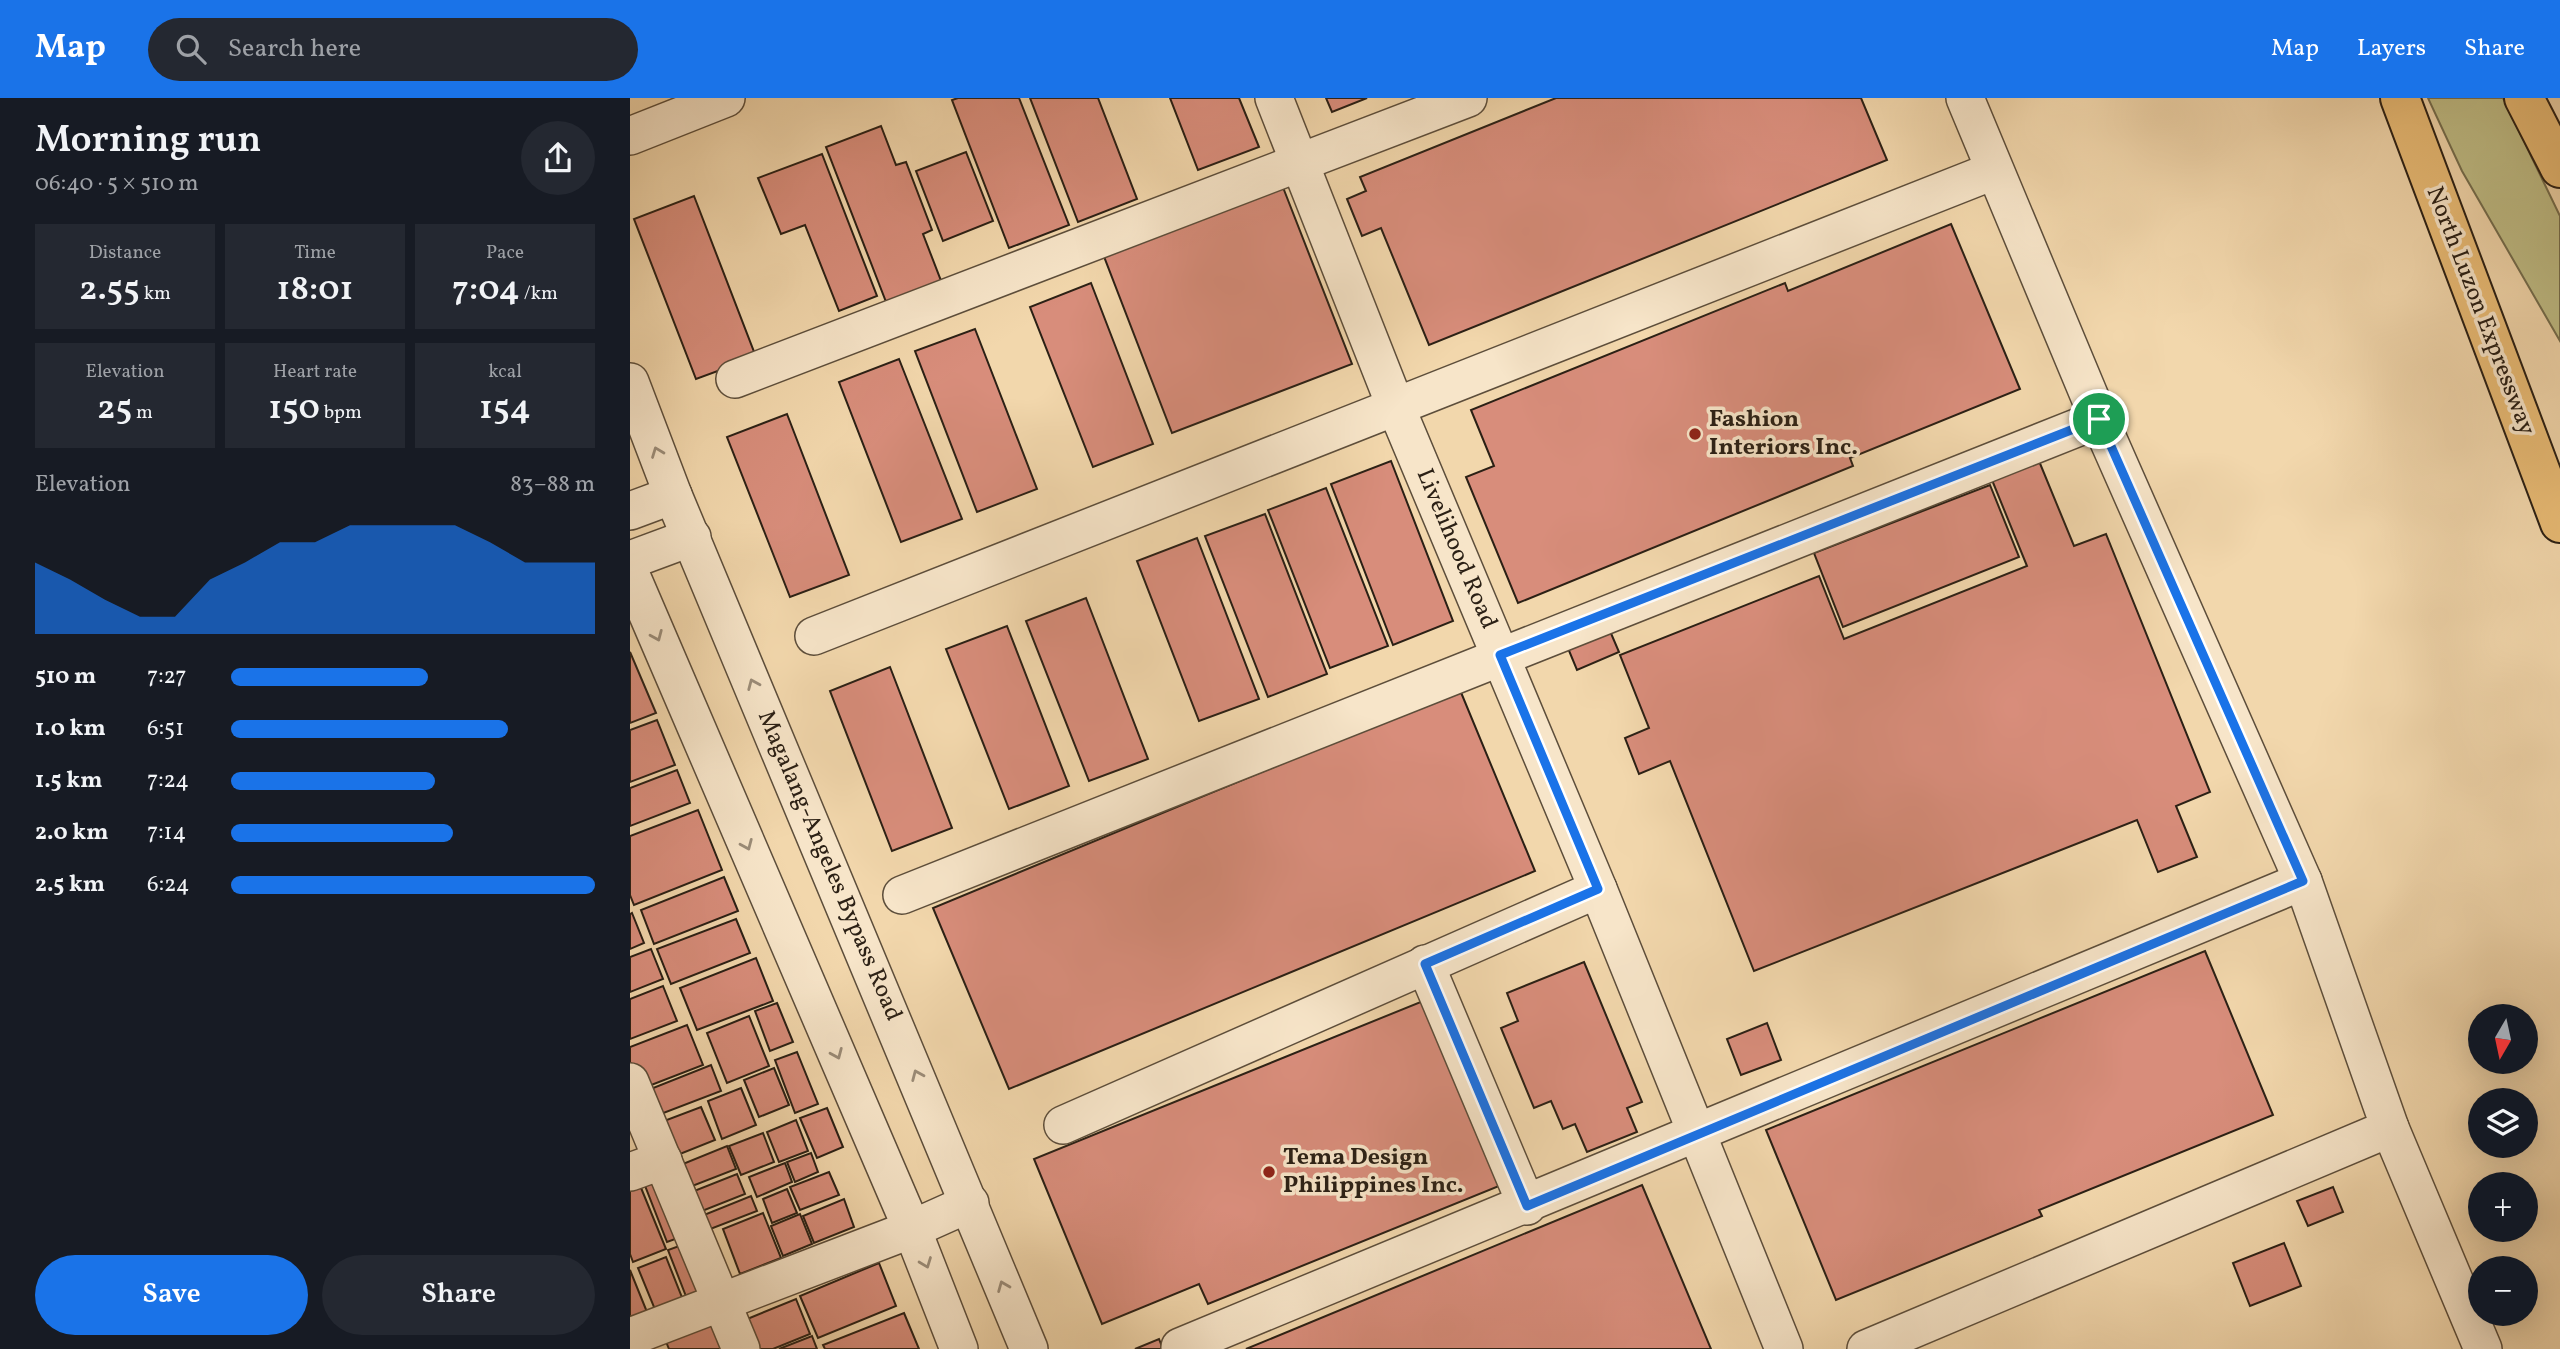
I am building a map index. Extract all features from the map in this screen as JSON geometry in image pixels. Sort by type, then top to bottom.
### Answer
[{"type":"highway","name":"North Luzon Expressway","points":[[2400,98],[2560,523]]},
{"type":"highway","points":[[2524,98],[2560,168]]},
{"type":"street","points":[[630,136],[726,98]]},
{"type":"street","name":"Livelihood Road","points":[[1274,98],[1395,405],[1598,889],[1784,1349]]},
{"type":"street","points":[[734,379],[1468,98]]},
{"type":"street","points":[[1965,98],[1993,171],[2099,419],[2303,881],[2390,1128],[2483,1349]]},
{"type":"street","points":[[814,636],[1993,171]]},
{"type":"street","name":"Magalang-Angeles Bypass Road","points":[[630,382],[673,495],[1029,1349]]},
{"type":"street","points":[[902,895],[2099,419]]},
{"type":"street","points":[[630,511],[673,495]]},
{"type":"street","points":[[630,560],[692,537]]},
{"type":"street","points":[[630,573],[912,1229],[959,1349]]},
{"type":"street","points":[[1180,1348],[1527,1206],[2303,881]]},
{"type":"street","points":[[1063,1125],[1598,889]]},
{"type":"street","points":[[1425,964],[1527,1206]]},
{"type":"street","points":[[630,1082],[646,1166],[722,1303],[741,1349]]},
{"type":"street","points":[[1866,1349],[2390,1128]]},
{"type":"street","points":[[630,1337],[912,1229],[970,1203]]},
{"type":"shaded area","points":[[2428,98],[2503,98],[2560,216],[2560,341],[2462,171]]},
{"type":"building","points":[[1019,98],[1069,225],[1009,248],[952,100]]},
{"type":"building","points":[[1030,98],[1098,98],[1137,199],[1078,222]]},
{"type":"building","points":[[1170,98],[1239,98],[1259,147],[1198,170]]},
{"type":"building","points":[[1326,98],[1367,98],[1332,112]]},
{"type":"building","points":[[1556,98],[1861,98],[1887,160],[1429,345],[1381,228],[1362,236],[1347,199],[1366,191],[1360,177]]},
{"type":"building","points":[[881,126],[896,165],[906,162],[932,230],[923,234],[943,286],[888,307],[826,147]]},
{"type":"building","points":[[966,152],[993,221],[943,241],[916,171]]},
{"type":"building","points":[[822,154],[877,296],[839,311],[805,225],[781,234],[758,178]]},
{"type":"building","points":[[1277,172],[1352,364],[1172,433],[1098,241]]},
{"type":"building","points":[[694,196],[756,357],[696,379],[634,219]]},
{"type":"building","name":"Fashion Interiors Inc.","points":[[1951,224],[2020,389],[1850,458],[1853,466],[1518,603],[1466,477],[1494,466],[1471,410],[1785,283],[1788,291]]},
{"type":"building","points":[[1091,283],[1153,444],[1093,467],[1030,307]]},
{"type":"building","points":[[975,329],[1037,489],[977,512],[915,351]]},
{"type":"building","points":[[899,359],[962,519],[901,542],[839,382]]},
{"type":"building","points":[[787,414],[849,575],[790,597],[727,437]]},
{"type":"building","points":[[1391,461],[1453,621],[1393,645],[1331,484]]},
{"type":"building","points":[[2039,461],[2074,546],[2106,534],[2210,792],[2176,806],[2197,857],[2158,872],[2137,820],[1754,971],[1670,761],[1639,774],[1625,738],[1649,728],[1620,655],[1819,576],[1844,639],[2027,566],[1992,480]]},
{"type":"building","points":[[1990,485],[2019,557],[1843,627],[1814,553]]},
{"type":"building","points":[[1326,488],[1388,646],[1330,668],[1268,510]]},
{"type":"building","points":[[1265,514],[1327,674],[1268,697],[1205,536]]},
{"type":"building","points":[[1197,538],[1259,699],[1199,721],[1137,561]]},
{"type":"building","points":[[1086,598],[1148,759],[1089,781],[1026,621]]},
{"type":"building","points":[[1607,624],[1619,652],[1577,670],[1565,641]]},
{"type":"building","points":[[1007,626],[1069,786],[1009,809],[946,649]]},
{"type":"building","points":[[630,652],[656,713],[630,723]]},
{"type":"building","points":[[890,667],[952,828],[892,851],[830,691]]},
{"type":"building","points":[[1460,690],[1535,871],[1009,1089],[933,908]]},
{"type":"building","points":[[657,720],[675,765],[630,782],[630,730]]},
{"type":"building","points":[[677,770],[690,803],[630,826],[630,788]]},
{"type":"building","points":[[698,810],[722,870],[634,905],[630,895],[630,836]]},
{"type":"building","points":[[724,877],[738,911],[654,944],[641,910]]},
{"type":"building","points":[[632,913],[644,943],[630,949],[630,914]]},
{"type":"building","points":[[736,919],[750,953],[671,984],[657,949]]},
{"type":"building","points":[[651,949],[663,979],[630,992],[630,957]]},
{"type":"building","points":[[2205,951],[2273,1115],[2039,1210],[2042,1216],[1836,1300],[1766,1130]]},
{"type":"building","points":[[756,958],[773,1001],[697,1030],[680,988]]},
{"type":"building","points":[[1584,962],[1642,1102],[1627,1108],[1637,1132],[1587,1152],[1575,1124],[1563,1129],[1551,1101],[1534,1108],[1501,1028],[1518,1021],[1507,993]]},
{"type":"building","points":[[663,986],[677,1021],[630,1039],[630,999]]},
{"type":"building","name":"Tema Design Philippines Inc.","points":[[1428,999],[1504,1184],[1208,1304],[1199,1284],[1102,1324],[1034,1159]]},
{"type":"building","points":[[777,1003],[793,1042],[770,1051],[755,1011]]},
{"type":"building","points":[[749,1016],[769,1066],[727,1083],[707,1033]]},
{"type":"building","points":[[1767,1023],[1781,1060],[1741,1075],[1727,1039]]},
{"type":"building","points":[[687,1025],[703,1065],[641,1089],[630,1062],[630,1047]]},
{"type":"building","points":[[797,1052],[818,1104],[795,1113],[775,1060]]},
{"type":"building","points":[[711,1065],[721,1091],[653,1117],[643,1092]]},
{"type":"building","points":[[774,1068],[789,1105],[759,1117],[744,1080]]},
{"type":"building","points":[[741,1088],[756,1125],[722,1139],[708,1101]]},
{"type":"building","points":[[701,1107],[715,1140],[670,1158],[656,1124]]},
{"type":"building","points":[[827,1108],[843,1147],[817,1158],[800,1118]]},
{"type":"building","points":[[796,1120],[808,1151],[779,1162],[767,1132]]},
{"type":"building","points":[[763,1133],[774,1162],[741,1175],[729,1146]]},
{"type":"building","points":[[727,1146],[736,1169],[682,1190],[673,1168]]},
{"type":"building","points":[[811,1153],[818,1172],[795,1182],[787,1162]]},
{"type":"building","points":[[785,1163],[792,1182],[757,1197],[749,1177]]},
{"type":"building","points":[[663,1169],[689,1234],[667,1242],[642,1178]]},
{"type":"building","points":[[829,1172],[839,1195],[800,1210],[790,1187]]},
{"type":"building","points":[[737,1174],[745,1194],[692,1215],[684,1195]]},
{"type":"building","points":[[637,1178],[666,1249],[633,1262],[630,1254],[630,1181]]},
{"type":"building","points":[[1642,1185],[1711,1349],[1246,1349]]},
{"type":"building","points":[[2333,1187],[2343,1212],[2308,1226],[2297,1201]]},
{"type":"building","points":[[787,1189],[797,1213],[772,1223],[763,1199]]},
{"type":"building","points":[[751,1196],[757,1211],[700,1233],[694,1219]]},
{"type":"building","points":[[844,1199],[854,1227],[814,1243],[803,1216]]},
{"type":"building","points":[[763,1213],[781,1258],[740,1274],[723,1229]]},
{"type":"building","points":[[800,1214],[812,1244],[783,1256],[771,1226]]},
{"type":"building","points":[[693,1241],[714,1294],[689,1304],[668,1250]]},
{"type":"building","points":[[2284,1243],[2301,1286],[2250,1306],[2233,1263]]},
{"type":"building","points":[[666,1257],[683,1300],[656,1312],[638,1268]]},
{"type":"building","points":[[879,1263],[896,1306],[818,1338],[800,1296]]},
{"type":"building","points":[[630,1270],[647,1312],[630,1319]]},
{"type":"building","points":[[796,1299],[810,1334],[773,1349],[746,1349],[735,1324]]},
{"type":"building","points":[[904,1313],[919,1349],[825,1349],[823,1345]]},
{"type":"building","points":[[719,1318],[731,1349],[669,1349],[665,1339]]},
{"type":"building","points":[[812,1336],[817,1349],[779,1349]]},
{"type":"building","points":[[1159,1339],[1163,1349],[1135,1349]]},
{"type":"place","name":"Fashion Interiors Inc.","points":[[1695,434]]},
{"type":"place","name":"Tema Design Philippines Inc.","points":[[1269,1172]]},
{"type":"route","points":[[2099,419],[2303,881],[1527,1206],[1425,964],[1598,889],[1500,655],[2099,419]]}]
